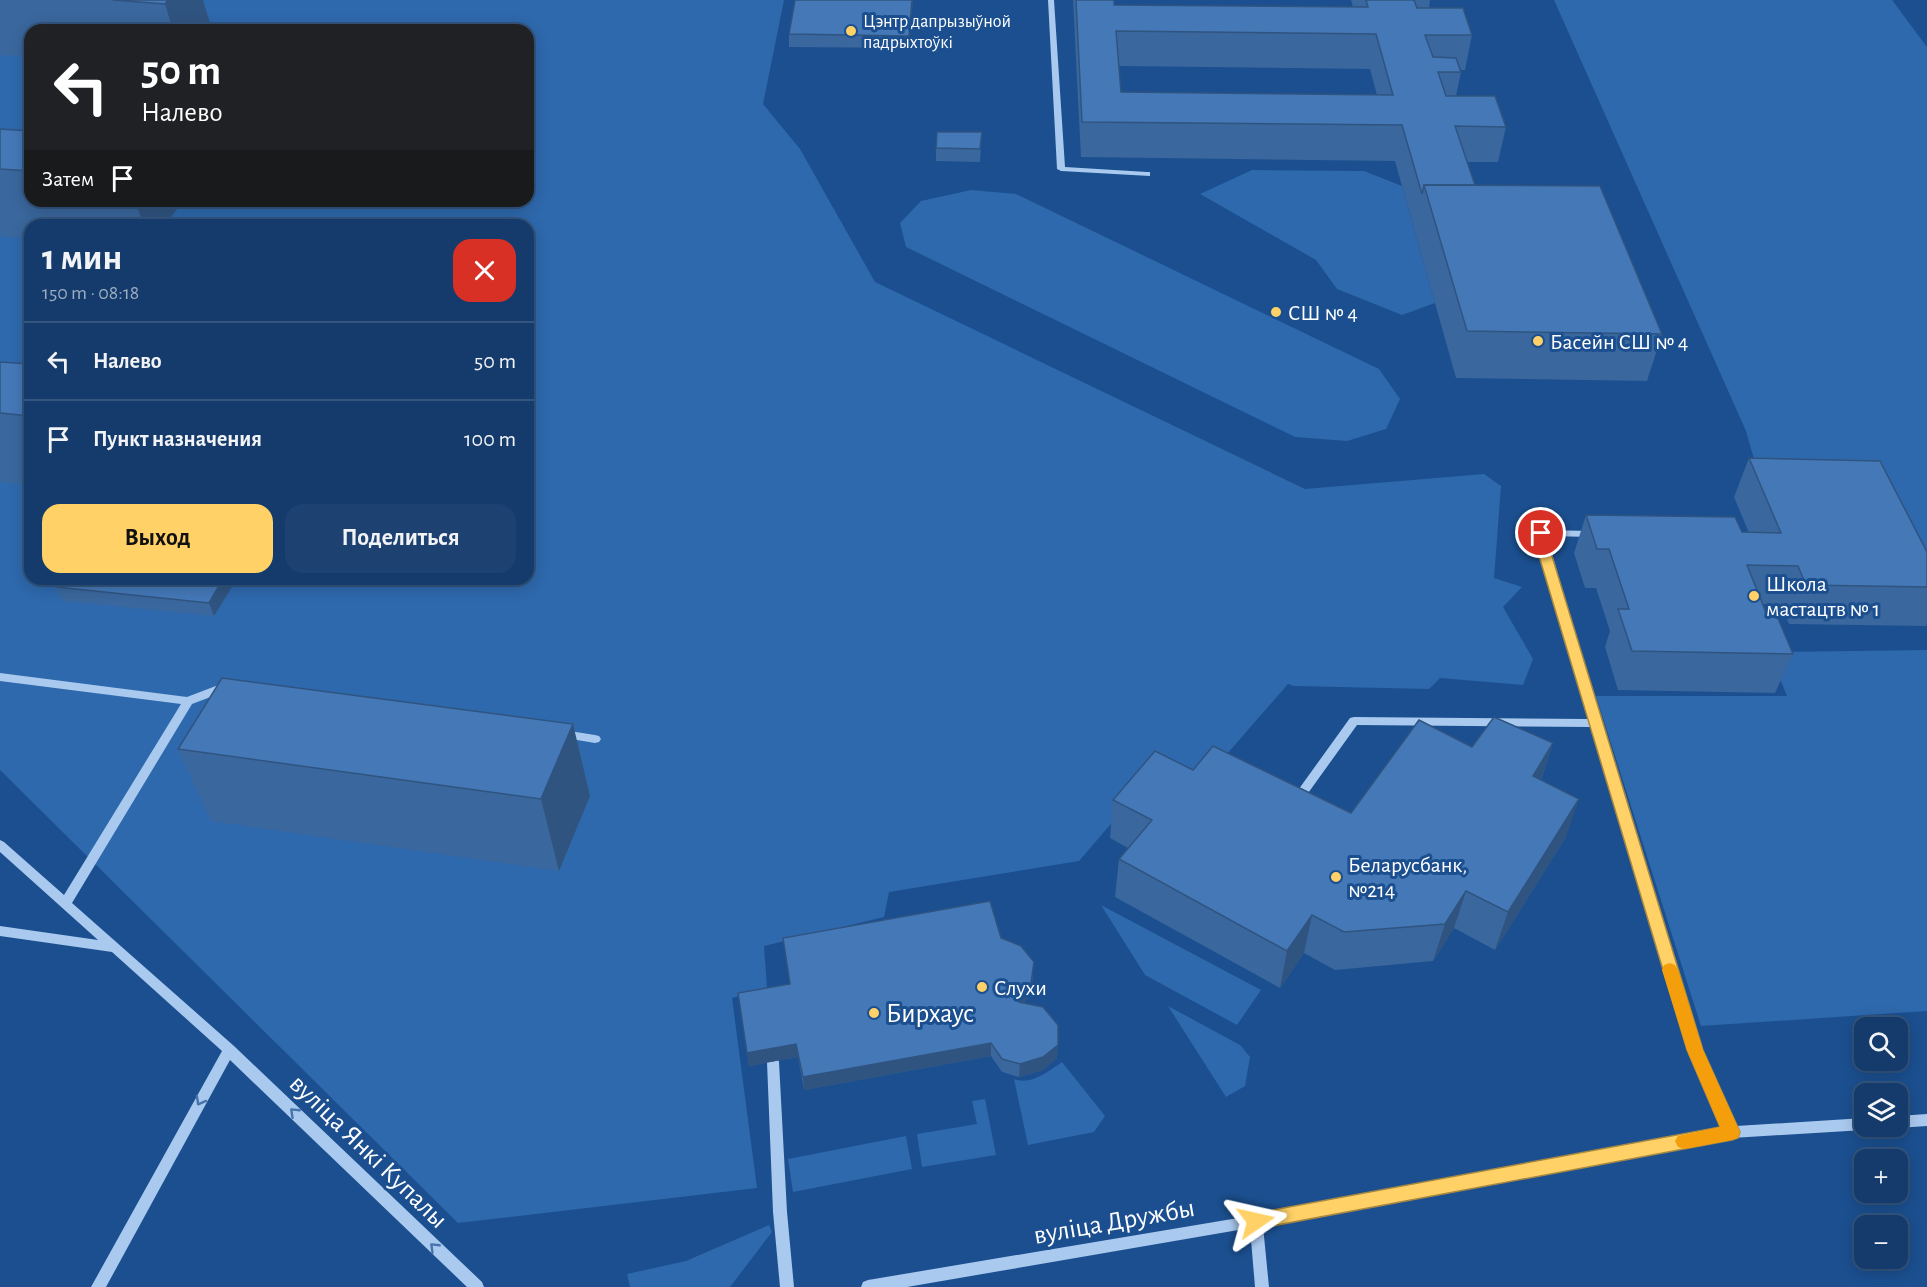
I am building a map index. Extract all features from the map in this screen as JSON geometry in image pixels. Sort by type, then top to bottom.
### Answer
[{"type":"street","points":[[1051,0],[1061,169],[1147,174]]},
{"type":"street","points":[[1608,534],[1541,533],[1595,723],[1695,1050],[1732,1132]]},
{"type":"street","points":[[0,677],[188,701],[234,684]]},
{"type":"street","points":[[66,903],[188,701]]},
{"type":"street","points":[[1302,793],[1354,721],[1595,723]]},
{"type":"street","points":[[549,732],[595,739]]},
{"type":"street","name":"вуліца Янкі Купалы","points":[[0,845],[229,1050],[477,1287]]},
{"type":"street","points":[[0,931],[116,948]]},
{"type":"street","points":[[98,1287],[229,1050]]},
{"type":"street","points":[[773,1062],[780,1212],[787,1287]]},
{"type":"street","points":[[1908,1121],[1927,1120]]},
{"type":"street","name":"вуліца Дружбы","points":[[868,1287],[1256,1221],[1732,1132],[1854,1125]]},
{"type":"street","points":[[1256,1221],[1262,1287]]},
{"type":"shaded area","points":[[0,0],[784,0],[763,104],[800,149],[875,282],[1305,489],[1484,474],[1501,486],[1494,578],[1522,587],[1503,607],[1533,659],[1523,685],[1440,678],[1429,689],[1288,684],[1186,801],[1148,781],[1079,861],[889,892],[884,917],[764,946],[767,988],[732,998],[757,1188],[458,1223],[0,770]]},
{"type":"shaded area","points":[[1554,0],[1892,0],[1927,47],[1927,566],[1759,477],[1746,431]]},
{"type":"shaded area","points":[[1252,170],[1364,171],[1402,186],[1435,303],[1402,315],[1337,289],[1316,260],[1200,194]]},
{"type":"shaded area","points":[[971,190],[1016,194],[1379,369],[1400,399],[1386,429],[1347,441],[1295,437],[906,247],[900,223],[921,201]]},
{"type":"shaded area","points":[[1927,650],[1927,1011],[1701,1026],[1596,696],[1787,696],[1769,652]]},
{"type":"shaded area","points":[[1101,905],[1261,990],[1237,1025],[1145,975]]},
{"type":"shaded area","points":[[1168,1006],[1240,1045],[1250,1057],[1245,1086],[1226,1097]]},
{"type":"shaded area","points":[[1062,1062],[1105,1116],[1094,1132],[1028,1145],[1014,1079],[1026,1081],[1033,1079]]},
{"type":"shaded area","points":[[985,1099],[996,1155],[922,1167],[917,1134],[977,1124],[972,1101]]},
{"type":"shaded area","points":[[906,1136],[912,1169],[793,1192],[788,1159]]},
{"type":"shaded area","points":[[769,1225],[772,1232],[730,1287],[630,1287],[627,1274],[686,1261]]},
{"type":"building","points":[[113,0],[168,0],[165,4]]},
{"type":"building","name":"Цэнтр дапрызыўной падрыхтоўкі","points":[[795,0],[912,0],[909,36],[789,34]]},
{"type":"building","points":[[1076,0],[1114,0],[1114,5],[1368,7],[1366,0],[1414,0],[1417,8],[1463,8],[1472,35],[1425,35],[1433,57],[1456,58],[1461,72],[1438,72],[1446,96],[1495,96],[1506,127],[1455,126],[1475,185],[1424,185],[1422,194],[1402,125],[1082,122]],"holes":[[[1116,31],[1376,34],[1393,95],[1121,92]]]},
{"type":"building","points":[[0,129],[24,131],[24,171],[0,169]]},
{"type":"building","points":[[937,132],[982,132],[980,149],[936,148]]},
{"type":"building","points":[[1424,185],[1600,186],[1662,334],[1467,331]]},
{"type":"building","points":[[0,362],[24,364],[24,415],[0,413]]},
{"type":"building","points":[[1749,458],[1880,461],[1927,552],[1927,587],[1806,585],[1798,566],[1747,565],[1767,615],[1777,616],[1793,654],[1632,651],[1618,609],[1629,609],[1609,549],[1597,549],[1586,515],[1735,517],[1742,532],[1781,533]]},
{"type":"building","points":[[58,585],[220,585],[209,603],[56,587]]},
{"type":"building","points":[[222,678],[573,724],[541,799],[178,749]]},
{"type":"building","name":"Беларусбанк, №214","points":[[1494,717],[1553,743],[1533,776],[1579,799],[1508,912],[1466,891],[1445,924],[1344,932],[1312,915],[1287,951],[1119,859],[1152,820],[1113,800],[1155,751],[1193,770],[1213,746],[1351,813],[1419,720],[1472,747]]},
{"type":"building","points":[[990,901],[1001,938],[1021,946],[1034,962],[1031,983],[1017,994],[1019,1002],[1043,1007],[1058,1025],[1058,1045],[1043,1057],[1020,1064],[1002,1059],[991,1043],[803,1077],[796,1044],[747,1053],[738,993],[790,984],[783,938]]},
{"type":"slow traffic","points":[[1670,970],[1695,1050],[1732,1132],[1684,1141]]},
{"type":"place","name":"Цэнтр дапрызыўной падрыхтоўкі","points":[[851,31]]},
{"type":"place","name":"СШ № 4","points":[[1276,312]]},
{"type":"place","name":"Басейн СШ № 4","points":[[1538,341]]},
{"type":"place","name":"Школа мастацтв № 1","points":[[1754,596]]},
{"type":"place","name":"Беларусбанк, №214","points":[[1336,877]]},
{"type":"place","name":"Слухи","points":[[982,987]]},
{"type":"place","name":"Бирхаус","points":[[874,1013]]},
{"type":"route","points":[[1256,1221],[1732,1132],[1695,1050],[1608,769],[1541,533]]}]
